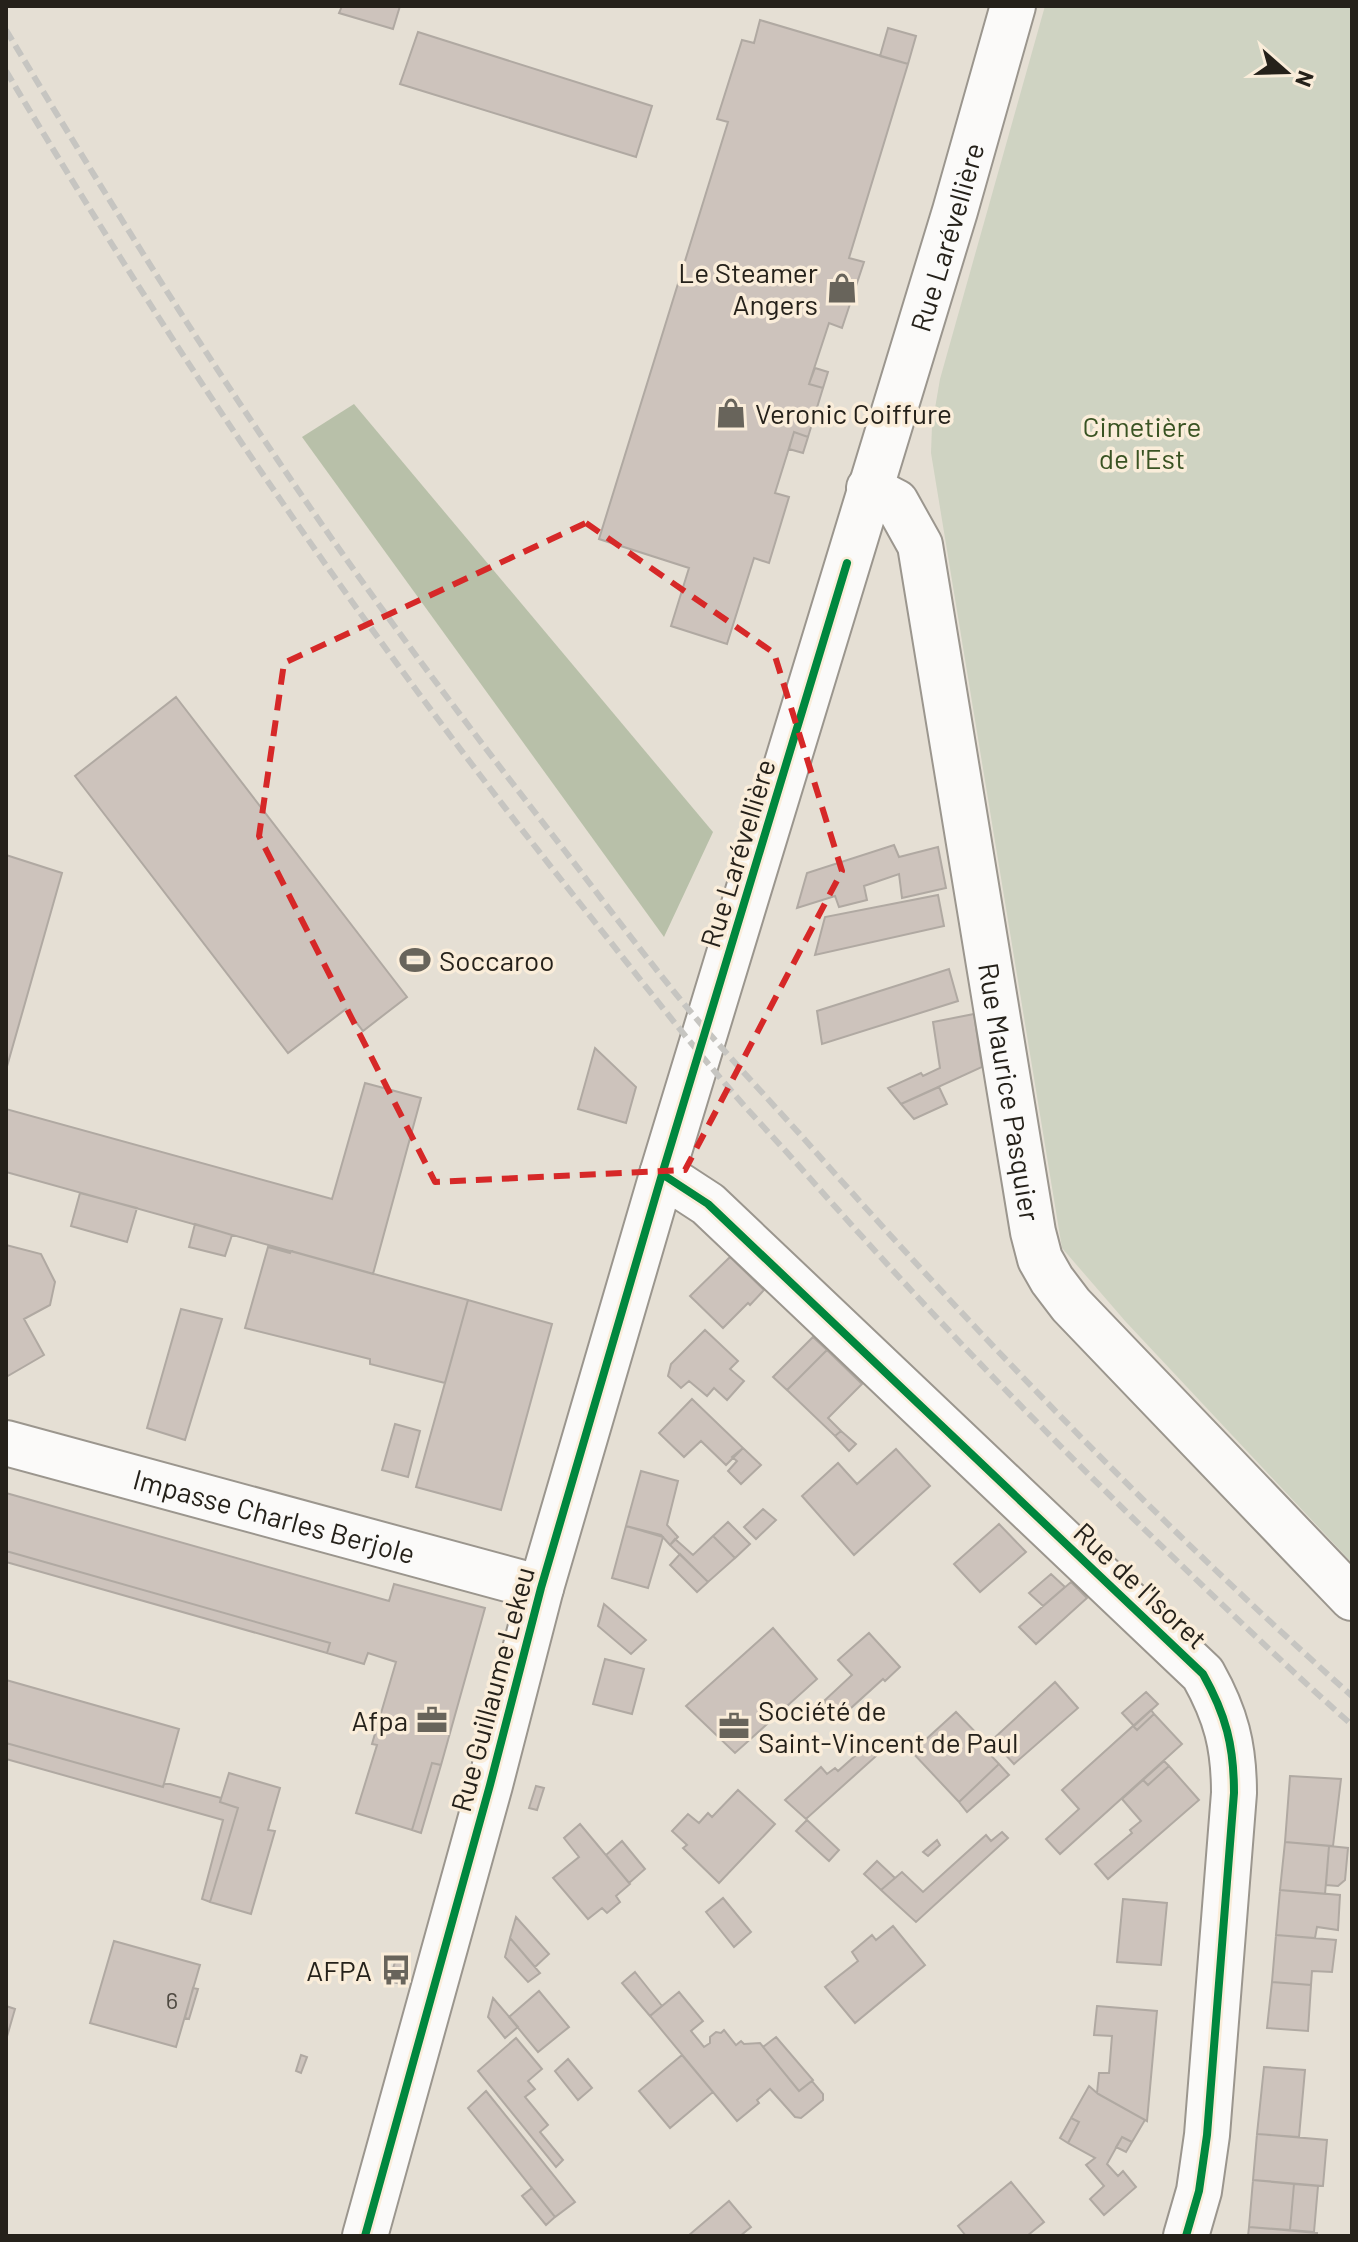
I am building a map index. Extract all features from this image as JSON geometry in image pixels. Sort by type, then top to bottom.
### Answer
[{"type":"street","name":"Rue Larévellière","points":[[666,1165],[955,211],[1013,6]]},
{"type":"street","name":"Rue Maurice Pasquier","points":[[869,488],[896,502],[920,545],[1033,1232],[1040,1259],[1071,1305],[1352,1598]]},
{"type":"street","name":"Rue Guillaume Lekeu","points":[[365,2236],[490,1785],[541,1588],[666,1165]]},
{"type":"street","name":"Rue de l'Isoret","points":[[666,1165],[1203,1674],[1218,1702],[1229,1733],[1234,1763],[1234,1793],[1207,2135],[1199,2191],[1186,2236]]},
{"type":"street","name":"Impasse Charles Berjole","points":[[6,1443],[541,1588]]},
{"type":"highlighted area","points":[[586,523],[774,653],[842,871],[685,1170],[435,1182],[259,836],[284,663]]},
{"type":"green space","name":"Cimetière de l'Est","points":[[1045,6],[1352,6],[1352,1563],[1126,1322],[1062,1248],[931,453],[940,379]]},
{"type":"green space","points":[[354,404],[713,832],[664,937],[302,437]]},
{"type":"building","points":[[342,6],[400,6],[393,29],[339,13]]},
{"type":"building","points":[[760,20],[908,64],[849,258],[864,262],[842,328],[829,323],[809,384],[823,388],[808,437],[794,432],[775,493],[789,497],[769,563],[754,558],[727,644],[671,626],[689,568],[599,539],[728,122],[717,119],[742,40],[754,43]]},
{"type":"building","points":[[888,28],[916,36],[908,64],[880,56]]},
{"type":"building","points":[[418,32],[652,106],[636,157],[400,84]]},
{"type":"building","points":[[815,368],[828,372],[823,388],[809,384]]},
{"type":"building","points":[[794,432],[808,437],[803,453],[789,449]]},
{"type":"building","points":[[176,697],[407,997],[363,1031],[346,1009],[288,1053],[75,776]]},
{"type":"building","points":[[894,845],[899,857],[938,847],[946,888],[902,898],[899,874],[864,886],[867,900],[839,907],[835,896],[797,908],[807,873]]},
{"type":"building","points":[[6,855],[62,873],[6,1070]]},
{"type":"building","points":[[938,895],[944,926],[815,955],[825,917]]},
{"type":"building","points":[[949,969],[958,1001],[822,1044],[817,1011]]},
{"type":"building","points":[[974,1014],[982,1067],[901,1104],[888,1088],[940,1068],[933,1022]]},
{"type":"building","points":[[595,1048],[636,1087],[626,1123],[578,1109]]},
{"type":"building","points":[[365,1083],[421,1098],[373,1274],[6,1172],[6,1109],[332,1199]]},
{"type":"building","points":[[939,1087],[947,1104],[914,1119],[901,1104]]},
{"type":"building","points":[[80,1193],[137,1208],[127,1242],[71,1226]]},
{"type":"building","points":[[195,1224],[232,1235],[225,1256],[189,1247]]},
{"type":"building","points":[[6,1245],[41,1254],[55,1282],[50,1305],[24,1319],[44,1355],[6,1377]]},
{"type":"building","points":[[268,1247],[468,1300],[445,1383],[370,1364],[370,1359],[245,1328]]},
{"type":"building","points":[[730,1257],[764,1290],[723,1328],[690,1296]]},
{"type":"building","points":[[468,1300],[552,1324],[501,1510],[416,1487]]},
{"type":"building","points":[[181,1309],[222,1319],[185,1440],[147,1428]]},
{"type":"building","points":[[705,1330],[738,1361],[730,1369],[744,1381],[727,1400],[714,1388],[707,1396],[689,1381],[681,1388],[668,1376],[671,1364]]},
{"type":"building","points":[[813,1337],[827,1350],[787,1390],[773,1377]]},
{"type":"building","points":[[827,1350],[862,1384],[828,1418],[841,1431],[835,1436],[787,1390]]},
{"type":"building","points":[[692,1399],[743,1448],[726,1465],[701,1441],[684,1457],[659,1433]]},
{"type":"building","points":[[395,1424],[420,1431],[408,1477],[382,1470]]},
{"type":"building","points":[[841,1431],[856,1444],[849,1451],[835,1436]]},
{"type":"building","points":[[743,1448],[761,1465],[741,1484],[728,1471],[737,1461],[732,1457]]},
{"type":"building","points":[[896,1449],[930,1486],[854,1555],[802,1496],[838,1463],[857,1484]]},
{"type":"building","points":[[641,1471],[678,1481],[667,1525],[678,1537],[670,1545],[661,1535],[626,1526]]},
{"type":"building","points":[[6,1493],[389,1601],[394,1584],[485,1608],[441,1765],[432,1763],[412,1830],[356,1813],[377,1745],[372,1744],[396,1662],[368,1653],[364,1664],[327,1653],[330,1643],[6,1551]]},
{"type":"building","points":[[763,1509],[776,1520],[756,1539],[744,1527]]},
{"type":"building","points":[[728,1522],[750,1544],[735,1558],[713,1536]]},
{"type":"building","points":[[999,1524],[1026,1552],[980,1592],[954,1564]]},
{"type":"building","points":[[626,1526],[663,1537],[648,1588],[612,1578]]},
{"type":"building","points":[[713,1536],[735,1558],[708,1582],[670,1545],[675,1539],[693,1555]]},
{"type":"building","points":[[6,1551],[330,1643],[327,1653],[6,1562]]},
{"type":"building","points":[[680,1554],[708,1582],[697,1592],[670,1565]]},
{"type":"building","points":[[1051,1574],[1065,1587],[1043,1606],[1029,1593]]},
{"type":"building","points":[[1071,1582],[1087,1598],[1036,1644],[1019,1627]]},
{"type":"building","points":[[604,1604],[646,1640],[631,1654],[598,1626]]},
{"type":"building","points":[[773,1628],[817,1679],[735,1753],[686,1706]]},
{"type":"building","points":[[869,1633],[900,1667],[840,1718],[824,1701],[852,1675],[838,1660]]},
{"type":"building","points":[[605,1659],[644,1669],[632,1714],[593,1704]]},
{"type":"building","points":[[6,1680],[179,1729],[163,1787],[6,1743]]},
{"type":"building","points":[[1055,1682],[1078,1708],[1014,1764],[992,1740]]},
{"type":"building","points":[[1146,1692],[1158,1704],[1134,1726],[1122,1713]]},
{"type":"building","points":[[1151,1710],[1154,1714],[1137,1730],[1133,1726]]},
{"type":"building","points":[[956,1712],[984,1741],[981,1745],[999,1764],[959,1802],[912,1752]]},
{"type":"building","points":[[1154,1714],[1182,1744],[1060,1854],[1046,1839],[1079,1809],[1062,1790],[1133,1726],[1137,1730]]},
{"type":"building","points":[[875,1738],[885,1748],[806,1819],[785,1800],[821,1767],[827,1774],[835,1768],[838,1771]]},
{"type":"building","points":[[6,1743],[163,1787],[170,1784],[221,1798],[220,1802],[238,1808],[210,1902],[202,1899],[223,1820],[6,1759]]},
{"type":"building","points":[[1164,1761],[1169,1766],[1148,1785],[1143,1780]]},
{"type":"building","points":[[432,1763],[441,1765],[421,1833],[412,1830]]},
{"type":"building","points":[[999,1764],[1009,1775],[967,1812],[959,1802]]},
{"type":"building","points":[[1169,1766],[1199,1800],[1108,1879],[1095,1864],[1132,1833],[1130,1830],[1141,1821],[1122,1799],[1143,1780],[1148,1785]]},
{"type":"building","points":[[229,1773],[280,1788],[268,1830],[275,1831],[251,1914],[210,1902],[238,1808],[220,1802]]},
{"type":"building","points":[[1290,1776],[1341,1779],[1333,1846],[1285,1842]]},
{"type":"building","points":[[536,1786],[544,1788],[537,1810],[529,1808]]},
{"type":"building","points":[[738,1790],[775,1824],[719,1883],[683,1848],[687,1845],[672,1831],[688,1814],[699,1823],[708,1813],[712,1817]]},
{"type":"building","points":[[807,1820],[839,1850],[829,1861],[796,1831]]},
{"type":"building","points":[[580,1824],[630,1884],[616,1896],[620,1902],[607,1913],[602,1908],[588,1919],[553,1878],[579,1857],[564,1838]]},
{"type":"building","points":[[1002,1832],[1008,1838],[916,1922],[881,1890],[902,1872],[923,1892],[986,1835],[991,1841]]},
{"type":"building","points":[[937,1840],[940,1845],[928,1856],[923,1852]]},
{"type":"building","points":[[622,1841],[645,1869],[629,1883],[606,1855]]},
{"type":"building","points":[[1285,1842],[1329,1846],[1325,1894],[1280,1890]]},
{"type":"building","points":[[1329,1846],[1348,1848],[1345,1880],[1338,1886],[1326,1885]]},
{"type":"building","points":[[877,1861],[895,1878],[881,1890],[864,1874]]},
{"type":"building","points":[[1280,1890],[1340,1895],[1338,1930],[1317,1927],[1315,1938],[1276,1935]]},
{"type":"building","points":[[723,1898],[751,1932],[734,1947],[706,1912]]},
{"type":"building","points":[[1123,1899],[1167,1903],[1161,1965],[1117,1962]]},
{"type":"building","points":[[516,1917],[549,1954],[535,1967],[510,1938]]},
{"type":"building","points":[[893,1926],[925,1965],[855,2023],[825,1987],[858,1961],[852,1952],[872,1935],[876,1940]]},
{"type":"building","points":[[1276,1935],[1336,1940],[1332,1972],[1312,1971],[1311,1985],[1272,1982]]},
{"type":"building","points":[[510,1938],[540,1973],[528,1982],[505,1957]]},
{"type":"building","points":[[114,1941],[200,1965],[176,2047],[90,2023]]},
{"type":"building","points":[[396,1959],[404,1961],[397,1983],[389,1981]]},
{"type":"building","points":[[635,1972],[662,2006],[650,2016],[622,1983]]},
{"type":"building","points":[[1272,1982],[1311,1985],[1308,2031],[1267,2028]]},
{"type":"building","points":[[193,1988],[198,1989],[189,2019],[185,2018]]},
{"type":"building","points":[[539,1991],[569,2027],[538,2052],[509,2017]]},
{"type":"building","points":[[679,1992],[703,2021],[691,2031],[704,2047],[710,2043],[710,2037],[724,2030],[736,2045],[741,2041],[744,2044],[760,2043],[799,2091],[812,2081],[823,2094],[823,2100],[801,2118],[795,2117],[770,2089],[737,2121],[650,2016]]},
{"type":"building","points":[[493,1998],[518,2027],[505,2038],[488,2017]]},
{"type":"building","points":[[6,2006],[15,2009],[6,2040]]},
{"type":"building","points":[[1097,2006],[1157,2011],[1147,2121],[1097,2093],[1099,2073],[1109,2073],[1112,2036],[1094,2035]]},
{"type":"building","points":[[776,2037],[813,2080],[799,2091],[763,2047]]},
{"type":"building","points":[[516,2038],[542,2069],[528,2081],[535,2089],[525,2097],[548,2125],[540,2132],[563,2160],[556,2167],[478,2071]]},
{"type":"building","points":[[301,2055],[307,2057],[301,2073],[296,2071]]},
{"type":"building","points":[[682,2055],[713,2092],[670,2128],[639,2091]]},
{"type":"building","points":[[568,2059],[592,2088],[578,2100],[555,2071]]},
{"type":"building","points":[[1264,2067],[1305,2070],[1299,2137],[1257,2134]]},
{"type":"building","points":[[1089,2086],[1145,2120],[1132,2142],[1122,2137],[1107,2164],[1118,2176],[1123,2171],[1136,2187],[1104,2215],[1090,2199],[1104,2186],[1086,2165],[1095,2158],[1068,2143],[1079,2122],[1071,2118]]},
{"type":"building","points":[[486,2091],[575,2202],[555,2217],[468,2108]]},
{"type":"building","points":[[1071,2118],[1079,2122],[1068,2143],[1060,2138]]},
{"type":"building","points":[[1257,2134],[1327,2140],[1323,2186],[1253,2180]]},
{"type":"building","points":[[1122,2137],[1132,2142],[1126,2152],[1116,2147]]},
{"type":"building","points":[[1253,2180],[1294,2184],[1290,2230],[1249,2227]]},
{"type":"building","points":[[1011,2182],[1044,2222],[1027,2236],[966,2236],[958,2226]]},
{"type":"building","points":[[1294,2184],[1318,2186],[1314,2232],[1290,2230]]},
{"type":"building","points":[[532,2188],[555,2217],[546,2225],[522,2196]]},
{"type":"building","points":[[729,2201],[751,2227],[740,2236],[688,2236]]},
{"type":"building","points":[[1249,2227],[1317,2233],[1317,2236],[1248,2236]]},
{"type":"railway","points":[[6,30],[172,300],[311,509],[454,706],[671,988],[723,1050],[1008,1362],[1211,1566],[1352,1696]]},
{"type":"railway","points":[[6,71],[140,289],[281,501],[507,810],[692,1044],[883,1259],[1010,1394],[1193,1576],[1352,1725]]},
{"type":"cycle path","points":[[365,2236],[490,1785],[541,1588],[847,563]]},
{"type":"cycle path","points":[[662,1174],[708,1204],[1203,1674],[1211,1689],[1227,1731],[1234,1793],[1207,2135],[1199,2191],[1186,2236]]},
{"type":"place","name":"Le Steamer Angers","points":[[842,288]]},
{"type":"place","name":"Veronic Coiffure","points":[[731,413]]},
{"type":"place","name":"Soccaroo","points":[[415,960]]},
{"type":"place","name":"Afpa","points":[[432,1720]]},
{"type":"place","name":"Société de Saint-Vincent de Paul","points":[[734,1726]]},
{"type":"place","name":"AFPA","points":[[396,1970]]}]
